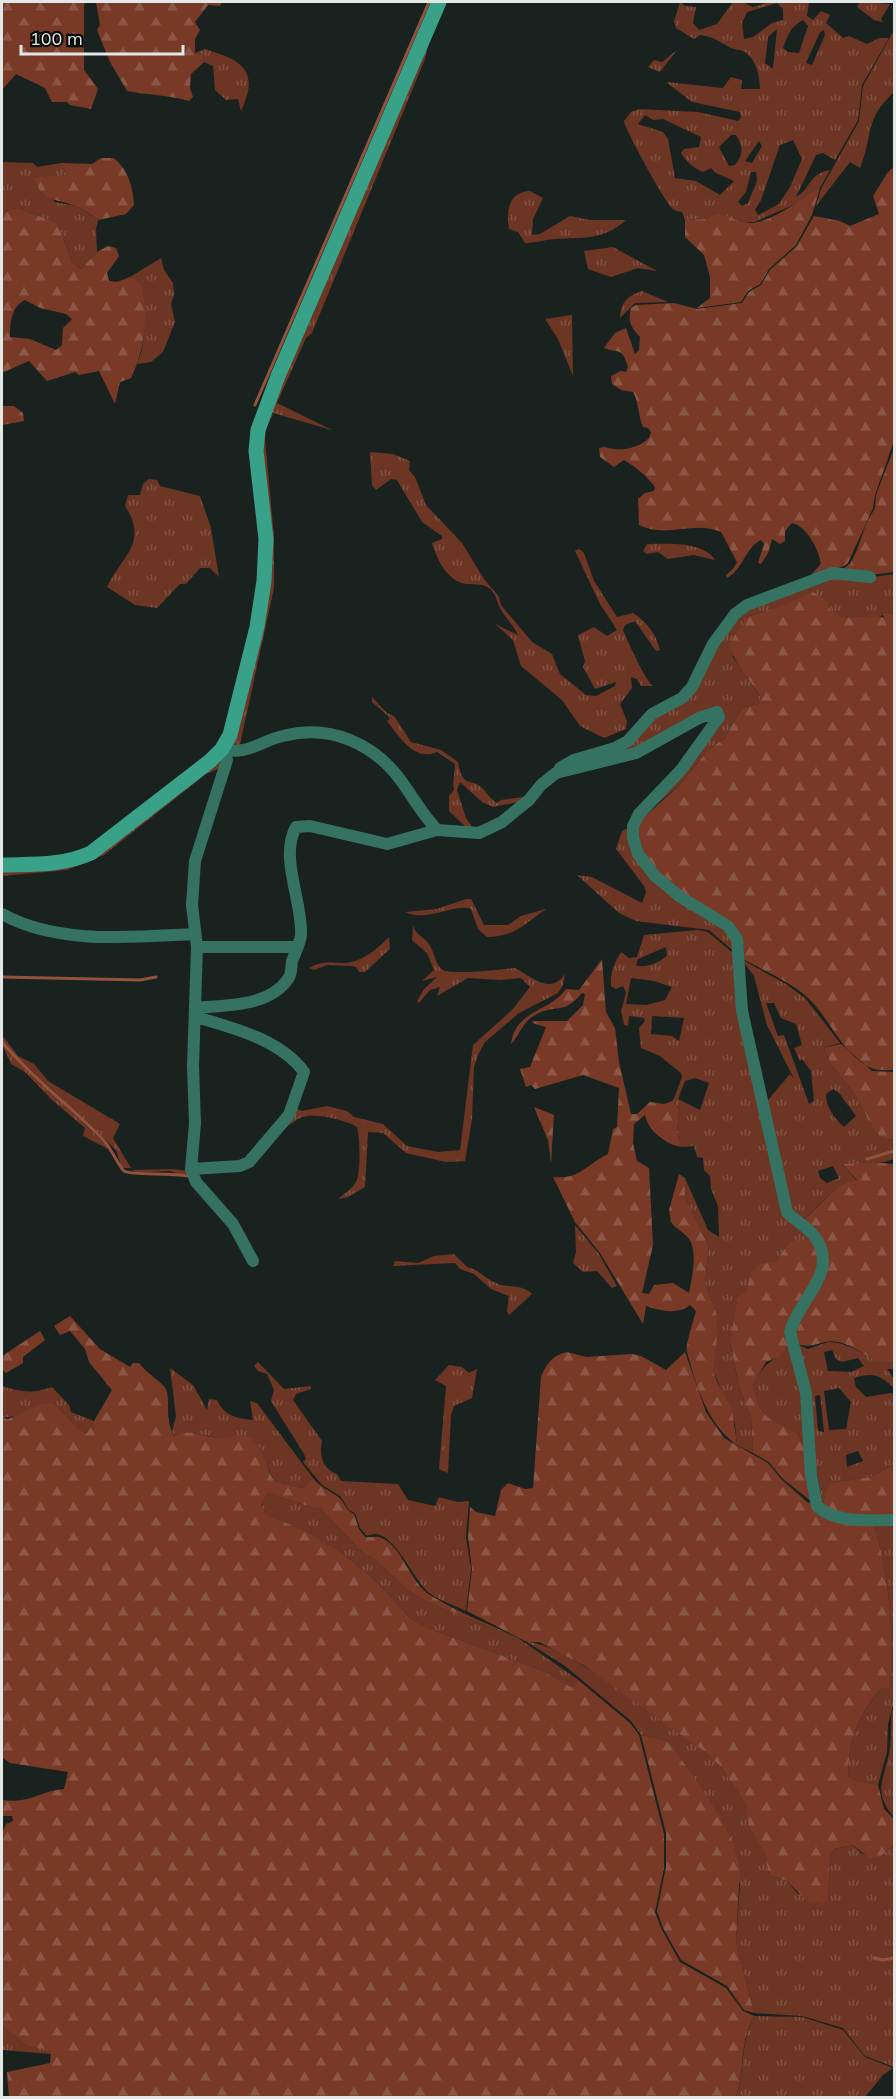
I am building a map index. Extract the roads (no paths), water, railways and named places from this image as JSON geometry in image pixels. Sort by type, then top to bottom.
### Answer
[{"type":"street","points":[[2,865],[55,864],[75,861],[91,853],[222,749],[230,735],[248,666],[264,581],[266,539],[256,451],[258,430],[278,376],[439,2]]},
{"type":"street","points":[[196,1012],[271,996],[290,977],[301,936],[293,883],[291,845],[296,827],[310,826],[387,844],[437,830],[479,833],[502,822],[529,800],[541,785],[574,760],[615,748],[628,741],[652,714],[682,698],[692,687],[713,644],[735,614],[747,605],[832,573],[870,577]]},
{"type":"street","points":[[556,773],[636,753],[699,718],[717,712],[719,717],[696,751],[639,814],[633,826],[633,838],[638,854],[655,876],[679,896],[728,926],[737,939],[742,1011],[781,1190],[787,1212],[798,1224],[814,1235],[822,1251],[824,1266],[790,1332],[806,1393],[817,1506],[830,1515],[860,1520],[894,1520]]},
{"type":"street","points":[[222,749],[235,753],[279,736],[302,731],[347,738],[370,748],[389,765],[423,815],[437,830]]},
{"type":"street","points":[[222,749],[227,760],[195,861],[192,905],[197,947],[193,1066],[195,1123],[191,1169],[196,1182],[233,1224],[253,1262]]},
{"type":"street","points":[[2,914],[22,926],[56,933],[144,937],[194,934]]},
{"type":"street","points":[[197,947],[297,947]]},
{"type":"street","points":[[191,1169],[240,1166],[249,1162],[289,1116],[304,1072],[286,1053],[196,1012]]},
{"type":"waterway","points":[[255,405],[429,2]]},
{"type":"waterway","points":[[2,977],[140,980],[156,977]]},
{"type":"waterway","points":[[2,1042],[26,1068],[104,1141],[124,1171],[187,1176]]},
{"type":"waterway","points":[[867,1159],[894,1151]]},
{"type":"waterway","points":[[874,1958],[883,1960],[894,1958]]}]
